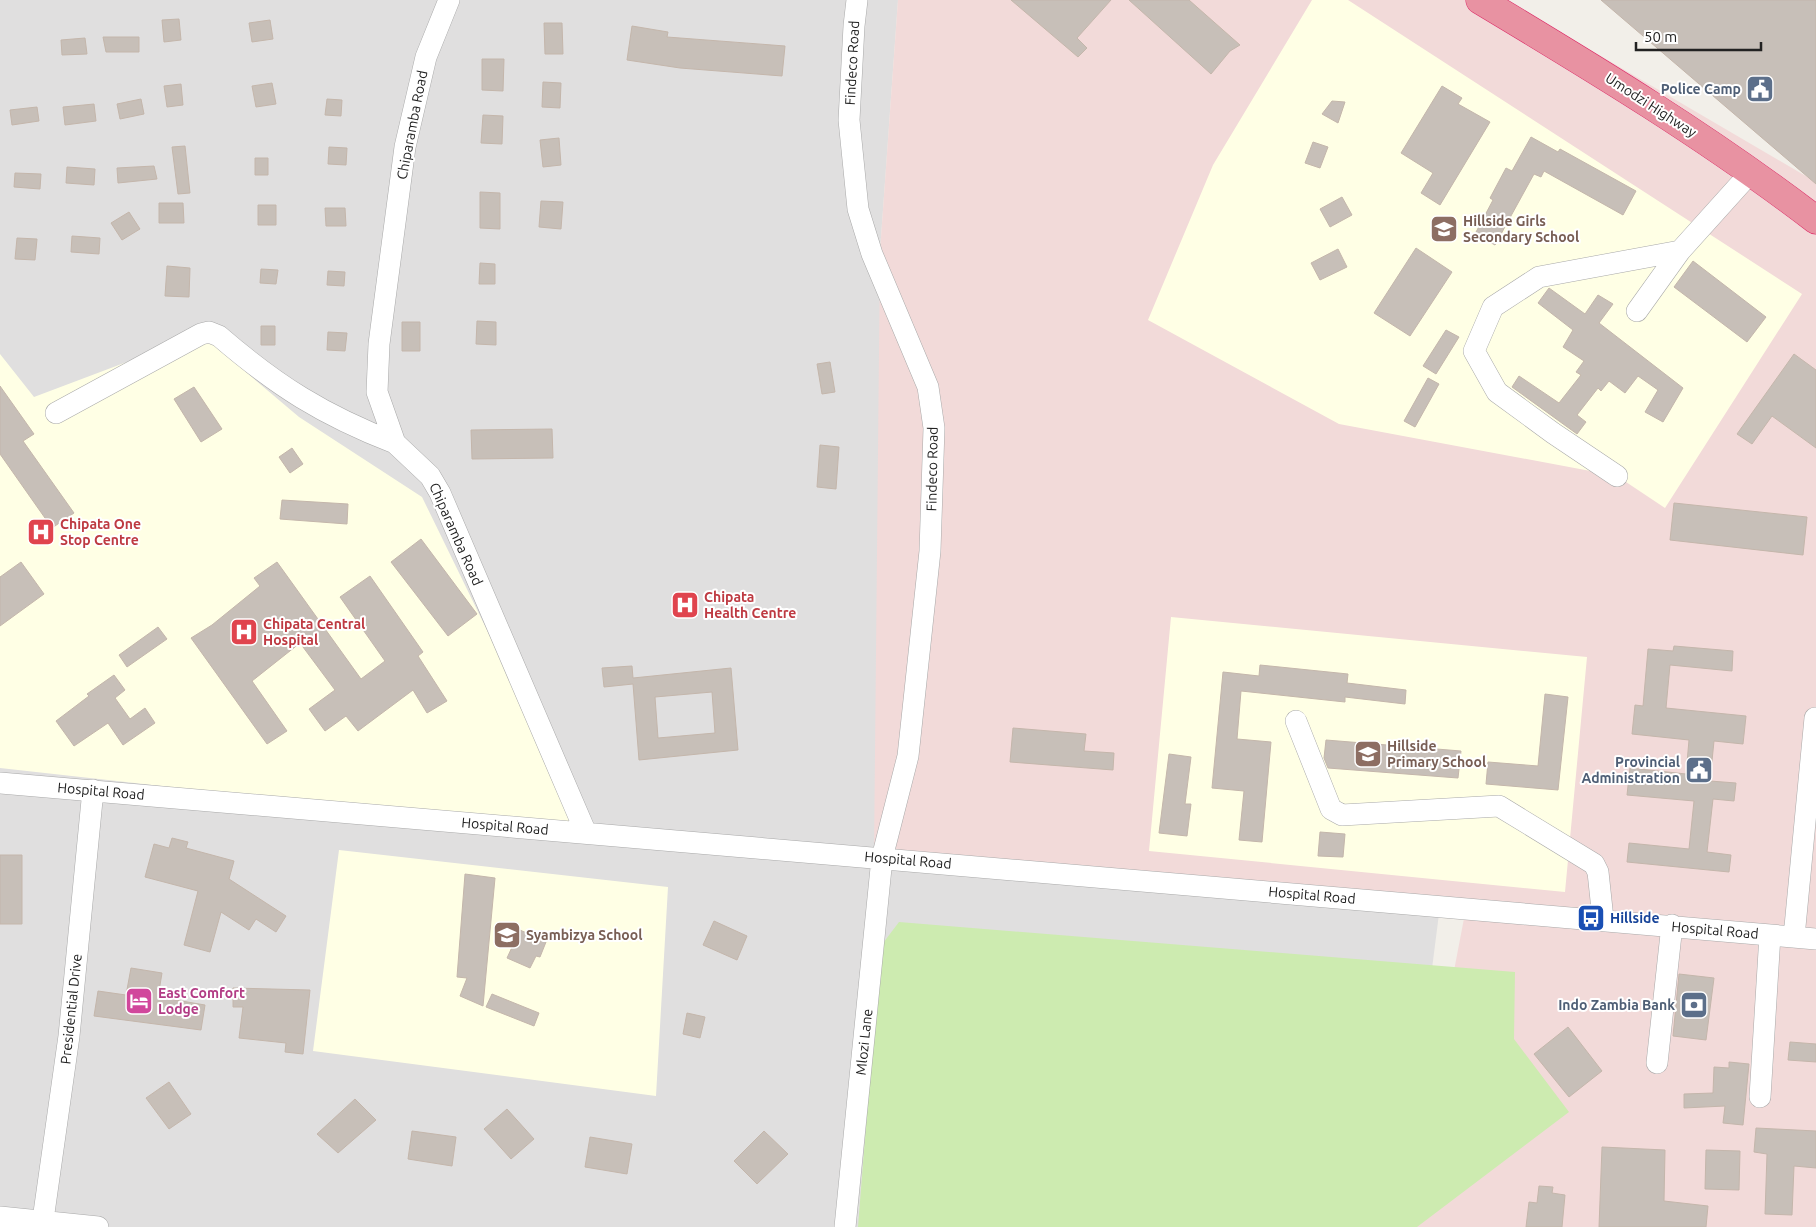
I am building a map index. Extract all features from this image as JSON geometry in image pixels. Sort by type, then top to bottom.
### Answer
[{"type":"highway","name":"Umodzi Highway","points":[[1480,0],[1655,106],[1752,171],[1816,220]]},
{"type":"street","name":"Chiparamba Road","points":[[449,0],[426,57],[406,148],[379,344],[377,392],[395,443],[430,476],[440,493],[586,833]]},
{"type":"street","name":"Findeco Road","points":[[857,0],[849,120],[858,209],[872,254],[928,387],[934,428],[930,551],[908,756],[882,858]]},
{"type":"street","points":[[1636,311],[1680,251],[1704,227],[1752,171]]},
{"type":"street","points":[[1617,476],[1497,392],[1474,351],[1492,307],[1539,277],[1680,251]]},
{"type":"street","points":[[56,413],[201,334],[209,332],[219,336],[275,382],[312,406],[352,426],[395,443]]},
{"type":"street","points":[[1794,937],[1815,718]]},
{"type":"street","points":[[1296,721],[1331,809],[1336,813],[1342,815],[1499,806],[1594,864],[1598,872],[1603,919]]},
{"type":"street","name":"Hospital Road","points":[[0,783],[1603,919],[1816,939]]},
{"type":"street","name":"Presidential Drive","points":[[42,1225],[69,1036],[94,790]]},
{"type":"street","name":"Mlozi Lane","points":[[845,1227],[882,858]]},
{"type":"street","points":[[1658,1063],[1672,926]]},
{"type":"street","points":[[1760,1097],[1770,935]]},
{"type":"street","points":[[0,1217],[42,1225],[98,1227]]},
{"type":"shaded area","points":[[0,0],[898,0],[880,251],[1440,906],[1399,1227],[0,1227]]},
{"type":"shaded area","points":[[898,0],[1505,0],[1816,182],[1816,1227],[1405,1227],[1466,908],[874,854],[880,251]]},
{"type":"shaded area","name":"Hillside Girls Secondary School","points":[[1312,0],[1348,0],[1802,294],[1665,508],[1617,476],[1339,424],[1148,320],[1213,165]]},
{"type":"shaded area","name":"Chipata Central Hospital","points":[[201,334],[299,417],[422,497],[586,833],[0,768],[0,354],[34,397]]},
{"type":"shaded area","name":"Hillside Primary School","points":[[1171,617],[1587,657],[1565,892],[1149,851]]},
{"type":"shaded area","points":[[339,850],[668,887],[656,1096],[313,1051]]},
{"type":"green space","points":[[899,922],[1515,972],[1514,1039],[1569,1112],[1417,1227],[858,1227],[880,947]]},
{"type":"building","points":[[1011,0],[1111,0],[1077,38],[1087,48],[1078,57]]},
{"type":"building","points":[[1129,0],[1189,0],[1240,45],[1230,51],[1211,74]]},
{"type":"building","name":"Police Camp","points":[[1601,0],[1816,0],[1816,184]]},
{"type":"building","points":[[179,19],[181,40],[164,42],[162,20]]},
{"type":"building","points":[[270,20],[273,39],[252,42],[249,23]]},
{"type":"building","points":[[544,23],[562,23],[563,54],[545,54]]},
{"type":"building","points":[[632,26],[668,32],[667,37],[785,46],[782,76],[680,68],[627,60]]},
{"type":"building","points":[[103,37],[139,37],[139,52],[106,52]]},
{"type":"building","points":[[85,38],[87,54],[62,55],[61,40]]},
{"type":"building","points":[[482,59],[504,59],[503,91],[482,90]]},
{"type":"building","points":[[543,82],[561,83],[560,108],[542,107]]},
{"type":"building","points":[[272,83],[276,104],[256,107],[252,86]]},
{"type":"building","points":[[181,84],[183,105],[167,107],[164,86]]},
{"type":"building","points":[[1442,86],[1462,98],[1458,104],[1490,122],[1440,205],[1421,193],[1433,173],[1401,153]]},
{"type":"building","points":[[141,99],[144,114],[120,119],[117,104]]},
{"type":"building","points":[[327,99],[342,100],[341,116],[325,115]]},
{"type":"building","points":[[1332,101],[1345,102],[1338,123],[1322,114]]},
{"type":"building","points":[[94,104],[96,121],[65,125],[63,107]]},
{"type":"building","points":[[37,107],[39,121],[12,125],[10,110]]},
{"type":"building","points":[[483,115],[503,116],[502,144],[481,143]]},
{"type":"building","points":[[1531,137],[1558,152],[1560,149],[1636,191],[1623,215],[1544,171],[1541,177],[1534,174],[1495,245],[1475,234],[1493,200],[1490,198],[1506,168],[1512,171]]},
{"type":"building","points":[[559,138],[561,165],[543,167],[540,140]]},
{"type":"building","points":[[1313,142],[1328,147],[1320,168],[1305,163]]},
{"type":"building","points":[[185,146],[190,193],[178,194],[172,147]]},
{"type":"building","points":[[329,147],[347,148],[346,165],[328,164]]},
{"type":"building","points":[[255,158],[268,158],[268,175],[255,175]]},
{"type":"building","points":[[154,166],[157,179],[118,183],[117,168]]},
{"type":"building","points":[[67,167],[95,169],[94,185],[66,183]]},
{"type":"building","points":[[15,173],[41,174],[40,189],[14,187]]},
{"type":"building","points":[[480,192],[500,193],[500,229],[480,228]]},
{"type":"building","points":[[1342,197],[1352,215],[1330,227],[1320,209]]},
{"type":"building","points":[[541,201],[563,202],[561,229],[539,227]]},
{"type":"building","points":[[159,203],[183,203],[184,223],[159,223]]},
{"type":"building","points":[[258,205],[276,205],[276,225],[258,225]]},
{"type":"building","points":[[325,208],[345,208],[346,226],[326,226]]},
{"type":"building","points":[[129,212],[140,229],[122,240],[111,223]]},
{"type":"building","points":[[72,236],[100,238],[99,254],[71,252]]},
{"type":"building","points":[[17,238],[37,239],[35,260],[15,259]]},
{"type":"building","points":[[1416,248],[1452,272],[1410,336],[1374,313]]},
{"type":"building","points":[[1338,249],[1347,267],[1320,280],[1311,263]]},
{"type":"building","points":[[1693,261],[1766,317],[1747,342],[1674,287]]},
{"type":"building","points":[[480,263],[495,264],[495,284],[479,284]]},
{"type":"building","points":[[167,266],[190,268],[189,297],[165,296]]},
{"type":"building","points":[[261,269],[278,270],[276,284],[260,283]]},
{"type":"building","points":[[328,271],[345,272],[344,286],[327,285]]},
{"type":"building","points":[[1549,288],[1585,314],[1598,295],[1613,304],[1599,323],[1683,388],[1663,422],[1645,412],[1658,390],[1638,376],[1625,393],[1609,381],[1601,391],[1598,388],[1577,415],[1586,422],[1577,434],[1512,387],[1519,376],[1559,403],[1581,375],[1576,372],[1584,361],[1563,347],[1573,330],[1538,303]]},
{"type":"building","points":[[477,321],[496,322],[496,345],[476,344]]},
{"type":"building","points":[[402,322],[420,322],[420,351],[402,351]]},
{"type":"building","points":[[261,326],[275,326],[275,345],[261,345]]},
{"type":"building","points":[[1446,330],[1459,337],[1436,374],[1423,366]]},
{"type":"building","points":[[328,332],[347,333],[345,351],[327,350]]},
{"type":"building","points":[[1794,354],[1816,370],[1816,448],[1772,416],[1752,444],[1737,434]]},
{"type":"building","points":[[830,362],[835,392],[822,394],[817,364]]},
{"type":"building","points":[[1428,378],[1439,384],[1415,427],[1404,421]]},
{"type":"building","points":[[0,386],[34,434],[23,441],[74,513],[52,528],[0,454]]},
{"type":"building","points":[[194,387],[222,429],[201,442],[174,399]]},
{"type":"building","points":[[552,429],[553,458],[472,459],[471,430]]},
{"type":"building","points":[[820,445],[839,447],[836,489],[817,487]]},
{"type":"building","points":[[292,448],[303,464],[290,473],[279,457]]},
{"type":"building","points":[[282,500],[348,504],[347,524],[280,519]]},
{"type":"building","points":[[1674,503],[1807,517],[1803,555],[1670,540]]},
{"type":"building","points":[[421,539],[477,614],[448,636],[391,562]]},
{"type":"building","points":[[21,562],[44,594],[0,626],[0,577]]},
{"type":"building","points":[[277,562],[361,679],[385,661],[340,597],[370,576],[423,652],[418,656],[447,701],[427,713],[413,690],[358,731],[346,716],[325,731],[309,709],[335,690],[300,643],[252,681],[287,731],[267,744],[191,638],[212,625],[260,586],[254,578]]},
{"type":"building","points":[[158,627],[167,639],[127,667],[119,655]]},
{"type":"building","points":[[1674,646],[1733,651],[1732,671],[1670,665],[1666,708],[1746,716],[1743,744],[1714,741],[1710,781],[1736,783],[1734,801],[1713,799],[1707,852],[1731,855],[1729,872],[1627,862],[1629,843],[1689,849],[1694,801],[1627,795],[1630,768],[1686,774],[1689,740],[1632,734],[1635,705],[1643,706],[1648,649],[1673,651]]},
{"type":"building","points":[[1260,665],[1348,674],[1347,683],[1406,690],[1405,704],[1345,697],[1345,702],[1241,691],[1237,739],[1271,742],[1262,842],[1239,840],[1244,791],[1212,788],[1223,672],[1259,676]]},
{"type":"building","points":[[632,666],[633,678],[731,668],[738,750],[639,760],[633,684],[604,687],[602,668]],"holes":[[[712,692],[715,733],[658,738],[655,697]]]},
{"type":"building","points":[[114,675],[125,690],[115,698],[130,719],[145,708],[155,723],[123,745],[108,723],[74,746],[56,721],[89,696],[87,694]]},
{"type":"building","points":[[1545,694],[1568,697],[1558,790],[1486,784],[1488,762],[1538,766]]},
{"type":"building","points":[[1013,728],[1086,734],[1084,751],[1114,753],[1113,770],[1010,762]]},
{"type":"building","points":[[1326,740],[1461,751],[1458,778],[1328,768],[1324,758]]},
{"type":"building","points":[[1169,754],[1191,757],[1185,804],[1191,804],[1187,836],[1159,833]]},
{"type":"building","points":[[1320,832],[1345,834],[1343,857],[1318,856]]},
{"type":"building","points":[[172,838],[188,842],[186,848],[234,861],[229,879],[286,916],[276,932],[256,919],[249,930],[221,912],[210,952],[184,945],[198,891],[145,877],[154,844],[169,848]]},
{"type":"building","points":[[0,855],[22,855],[22,924],[0,924]]},
{"type":"building","points":[[465,874],[495,878],[483,1006],[460,996],[467,978],[457,977]]},
{"type":"building","points":[[714,921],[747,936],[737,960],[703,945]]},
{"type":"building","points":[[520,930],[546,942],[540,957],[536,956],[530,968],[507,958]]},
{"type":"building","name":"East Comfort Lodge","points":[[131,968],[162,973],[158,997],[205,1005],[201,1030],[94,1016],[98,991],[126,995]]},
{"type":"building","points":[[1679,974],[1714,978],[1706,1040],[1673,1036]]},
{"type":"building","points":[[233,988],[310,990],[303,1054],[285,1052],[286,1043],[239,1038],[243,1007],[233,1007]]},
{"type":"building","points":[[492,994],[539,1013],[534,1026],[486,1007]]},
{"type":"building","points":[[687,1013],[705,1017],[700,1038],[683,1034]]},
{"type":"building","points":[[1568,1027],[1602,1071],[1569,1097],[1534,1054]]},
{"type":"building","points":[[1790,1042],[1816,1044],[1816,1062],[1788,1060]]},
{"type":"building","points":[[1729,1062],[1749,1064],[1743,1125],[1723,1123],[1725,1106],[1684,1108],[1684,1094],[1713,1093],[1714,1067],[1729,1068]]},
{"type":"building","points":[[169,1082],[191,1114],[169,1129],[146,1098]]},
{"type":"building","points":[[355,1099],[376,1120],[338,1153],[317,1134]]},
{"type":"building","points":[[507,1109],[534,1139],[511,1159],[484,1129]]},
{"type":"building","points":[[1756,1128],[1816,1131],[1816,1168],[1794,1166],[1792,1215],[1765,1214],[1767,1154],[1754,1152]]},
{"type":"building","points":[[412,1131],[456,1137],[452,1166],[408,1159]]},
{"type":"building","points":[[764,1131],[788,1154],[757,1184],[734,1161]]},
{"type":"building","points":[[590,1137],[632,1144],[627,1174],[585,1167]]},
{"type":"building","points":[[1602,1147],[1665,1150],[1664,1201],[1708,1206],[1706,1227],[1599,1227]]},
{"type":"building","points":[[1706,1150],[1740,1151],[1739,1190],[1705,1189]]},
{"type":"building","points":[[1539,1186],[1553,1187],[1552,1193],[1565,1195],[1562,1227],[1526,1227],[1529,1202],[1537,1203]]},
{"type":"place","name":"Police Camp","points":[[1760,89]]},
{"type":"place","name":"Hillside Girls Secondary School","points":[[1444,229]]},
{"type":"place","name":"Chipata One Stop Centre","points":[[41,532]]},
{"type":"place","name":"Chipata Health Centre","points":[[685,605]]},
{"type":"place","name":"Chipata Central Hospital","points":[[244,632]]},
{"type":"place","name":"Hillside Primary School","points":[[1368,754]]},
{"type":"place","name":"Provincial Administration","points":[[1699,770]]},
{"type":"place","name":"Hillside","points":[[1591,918]]},
{"type":"place","name":"Syambizya School","points":[[507,935]]},
{"type":"place","name":"East Comfort Lodge","points":[[139,1001]]},
{"type":"place","name":"Indo Zambia Bank","points":[[1694,1005]]}]
